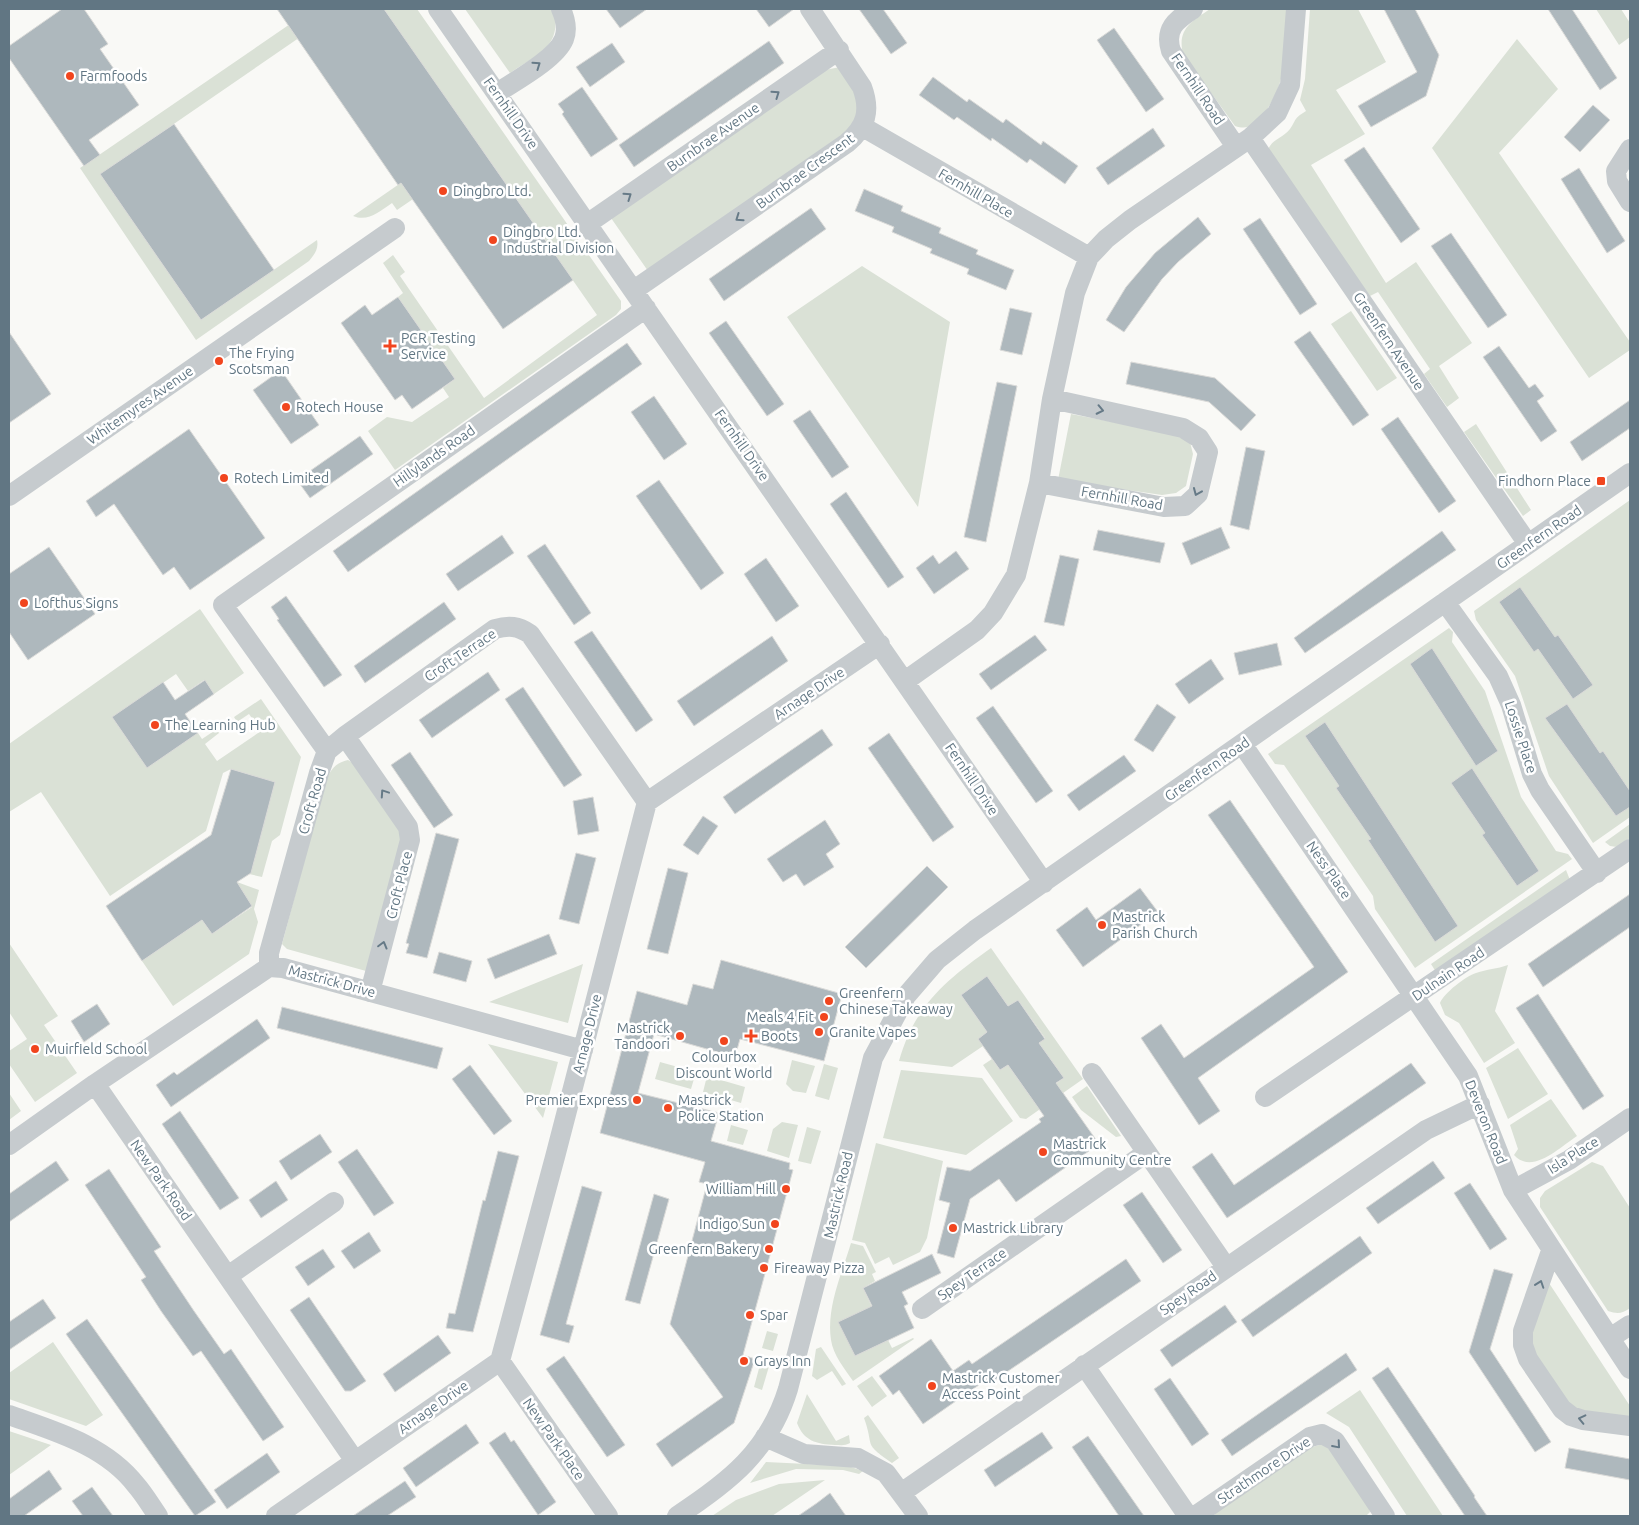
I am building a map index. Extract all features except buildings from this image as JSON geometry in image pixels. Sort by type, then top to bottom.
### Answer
[{"type":"street","name":"Fernhill Drive","points":[[438,9],[1044,883]]},
{"type":"street","points":[[497,93],[554,53],[564,39],[566,22],[561,9]]},
{"type":"street","name":"Burnbrae Crescent","points":[[634,290],[847,143],[863,128],[867,114],[867,99],[862,87],[810,9]]},
{"type":"street","name":"Fernhill Road","points":[[1193,9],[1180,18],[1172,28],[1168,40],[1243,142]]},
{"type":"street","points":[[905,680],[977,630],[993,613],[1016,575],[1039,482],[1052,399],[1075,293],[1089,258],[1106,239],[1130,220],[1243,142],[1277,113],[1290,85],[1296,9]]},
{"type":"street","name":"Burnbrae Avenue","points":[[587,224],[839,50]]},
{"type":"street","name":"Fernhill Place","points":[[863,128],[1089,258]]},
{"type":"street","name":"Greenfern Avenue","points":[[1243,142],[1528,544]]},
{"type":"street","points":[[1630,149],[1616,171],[1617,181],[1630,202]]},
{"type":"street","name":"Whitemyres Avenue","points":[[9,496],[395,228]]},
{"type":"street","name":"Hillylands Road","points":[[223,605],[646,308]]},
{"type":"street","name":"Fernhill Road","points":[[1039,482],[1164,507],[1185,506],[1198,494],[1208,452],[1199,438],[1183,428],[1052,399]]},
{"type":"street","name":"Greenfern Road","points":[[855,1123],[873,1058],[906,996],[938,960],[953,947],[1630,473]]},
{"type":"street","name":"Lossie Place","points":[[1445,602],[1498,676],[1511,705],[1532,774],[1540,790],[1597,873]]},
{"type":"street","name":"Croft Road","points":[[223,605],[327,751],[319,773],[269,953],[269,967]]},
{"type":"street","name":"Croft Terrace","points":[[327,751],[345,736],[495,629],[508,626],[520,628],[530,634],[647,802]]},
{"type":"street","name":"Arnage Drive","points":[[276,1516],[500,1361],[647,802],[880,644]]},
{"type":"street","name":"Croft Place","points":[[345,736],[408,828],[410,840],[370,992]]},
{"type":"street","name":"Ness Place","points":[[1242,744],[1416,996]]},
{"type":"street","name":"Dulnain Road","points":[[1265,1097],[1630,849]]},
{"type":"street","name":"Mastrick Drive","points":[[9,1145],[95,1084],[269,967],[283,968],[583,1050]]},
{"type":"street","name":"Deveron Road","points":[[1416,996],[1468,1076],[1513,1190],[1630,1369]]},
{"type":"street","points":[[1092,1073],[1226,1267]]},
{"type":"street","name":"New Park Road","points":[[95,1084],[355,1461]]},
{"type":"street","name":"Spey Road","points":[[901,1493],[1426,1130],[1480,1104]]},
{"type":"street","name":"Isla Place","points":[[1513,1190],[1569,1160],[1630,1118]]},
{"type":"street","name":"Mastrick Road","points":[[677,1516],[732,1477],[775,1422],[788,1389],[855,1123]]},
{"type":"street","name":"Spey Terrace","points":[[922,1309],[1146,1153]]},
{"type":"street","points":[[228,1276],[334,1202]]},
{"type":"street","points":[[1552,1251],[1524,1331],[1523,1345],[1528,1359],[1562,1409],[1571,1416],[1630,1426]]},
{"type":"street","points":[[1610,1338],[1630,1325]]},
{"type":"street","name":"New Park Place","points":[[500,1361],[608,1516]]},
{"type":"street","points":[[1084,1365],[1188,1516]]},
{"type":"street","points":[[9,1415],[70,1437],[106,1456],[135,1483],[158,1516]]},
{"type":"street","name":"Strathmore Drive","points":[[1195,1516],[1310,1437],[1322,1434],[1336,1441],[1385,1516]]},
{"type":"street","points":[[765,1437],[804,1454],[858,1458],[886,1472],[918,1516]]},
{"type":"shaded area","points":[[312,9],[341,9],[101,174],[201,320],[317,240],[317,249],[309,261],[196,340],[80,168]]},
{"type":"shaded area","points":[[384,9],[417,9],[621,301],[621,309],[616,315],[395,470],[368,431],[387,417],[412,422],[449,397],[443,388],[455,379],[398,297],[403,293],[383,263],[393,255],[405,272],[400,276],[484,398],[597,315],[483,151],[397,210],[392,203],[369,217],[358,218],[353,216],[470,135]]},
{"type":"shaded area","points":[[465,9],[553,9],[555,32],[551,41],[538,55],[510,73]]},
{"type":"shaded area","points":[[1210,9],[1288,9],[1286,52],[1277,92],[1261,117],[1250,126],[1243,128],[1235,126],[1183,54],[1182,38],[1187,27]]},
{"type":"shaded area","points":[[1310,9],[1358,9],[1386,62],[1336,90],[1365,134],[1311,165],[1386,283],[1416,262],[1472,343],[1439,366],[1459,398],[1447,407],[1424,374],[1430,369],[1378,292],[1370,296],[1267,152],[1271,144],[1287,132],[1297,118],[1306,111],[1300,100],[1305,79]]},
{"type":"shaded area","points":[[1596,9],[1621,9],[1630,23],[1630,37],[1619,45]]},
{"type":"shaded area","points":[[1517,39],[1558,89],[1499,153],[1630,342],[1630,350],[1589,378],[1432,148]]},
{"type":"shaded area","points":[[840,67],[852,85],[857,102],[855,119],[841,137],[648,271],[611,218],[825,70]]},
{"type":"shaded area","points":[[862,266],[950,322],[918,507],[787,317]]},
{"type":"shaded area","points":[[1351,311],[1397,378],[1377,391],[1331,324]]},
{"type":"shaded area","points":[[1071,414],[1180,435],[1190,442],[1193,454],[1186,486],[1176,493],[1162,495],[1058,480]]},
{"type":"shaded area","points":[[1476,424],[1531,510],[1523,516],[1464,432]]},
{"type":"shaded area","points":[[1630,500],[1630,817],[1593,843],[1549,776],[1515,676],[1476,620],[1474,611]]},
{"type":"shaded area","points":[[200,609],[244,673],[214,694],[204,680],[188,691],[176,674],[113,717],[198,733],[202,739],[217,729],[219,733],[205,744],[217,761],[261,731],[249,714],[237,722],[234,717],[261,699],[301,757],[280,835],[272,841],[262,877],[249,874],[275,782],[231,769],[223,773],[206,831],[110,896],[41,792],[9,812],[9,744]]},
{"type":"shaded area","points":[[1449,628],[1453,632],[1452,642],[1485,691],[1521,797],[1556,851],[1568,854],[1572,859],[1415,968],[1375,909],[1373,896],[1284,765],[1275,764],[1268,754]]},
{"type":"shaded area","points":[[348,760],[356,765],[400,831],[402,841],[366,971],[287,949],[282,944],[325,783],[334,768]]},
{"type":"shaded area","points":[[1630,824],[1630,838],[1617,847],[1610,846],[1605,842]]},
{"type":"shaded area","points":[[1566,870],[1570,880],[1436,972],[1431,964]]},
{"type":"shaded area","points":[[237,882],[259,890],[254,909],[258,922],[249,954],[173,1006],[142,961],[202,920],[212,934],[252,907]]},
{"type":"shaded area","name":"Muirfield School","points":[[9,943],[58,1016],[44,1025],[77,1073],[35,1102],[9,1064],[9,1051],[27,1039],[9,1012]]},
{"type":"shaded area","points":[[991,948],[1083,1079],[1026,1119],[1020,1118],[983,1065],[992,1059],[1000,1070],[1008,1065],[1033,1100],[1064,1078],[1039,1043],[1045,1038],[1018,1000],[1008,1006],[987,976],[961,995],[987,1032],[978,1039],[983,1046],[952,1067],[899,1061],[906,1041],[923,1009],[946,983]]},
{"type":"shaded area","points":[[583,964],[568,1023],[489,1002]]},
{"type":"shaded area","points":[[1508,965],[1495,1011],[1515,1043],[1484,1063],[1459,1023],[1445,1015],[1440,1003],[1456,985],[1472,975]]},
{"type":"shaded area","points":[[488,1044],[558,1062],[543,1118]]},
{"type":"shaded area","points":[[1518,1048],[1548,1094],[1508,1119],[1486,1068]]},
{"type":"shaded area","points":[[792,1060],[815,1066],[806,1093],[793,1091],[786,1084]]},
{"type":"shaded area","points":[[660,1062],[696,1072],[691,1089],[655,1079]]},
{"type":"shaded area","points":[[824,1064],[838,1068],[829,1100],[815,1096]]},
{"type":"shaded area","points":[[901,1070],[982,1078],[1013,1121],[966,1155],[883,1138]]},
{"type":"shaded area","points":[[707,1076],[745,1087],[741,1103],[703,1092]]},
{"type":"shaded area","points":[[1087,1086],[1121,1136],[1116,1137],[1081,1110],[1072,1097]]},
{"type":"shaded area","points":[[9,1093],[21,1111],[9,1120]]},
{"type":"shaded area","points":[[1551,1099],[1577,1136],[1546,1158],[1529,1162],[1521,1160],[1514,1155],[1518,1149],[1510,1125]]},
{"type":"shaded area","points":[[782,1122],[798,1125],[789,1158],[767,1151],[773,1129]]},
{"type":"shaded area","points":[[731,1125],[748,1130],[743,1145],[727,1141]]},
{"type":"shaded area","points":[[807,1127],[821,1131],[811,1164],[798,1161]]},
{"type":"shaded area","points":[[876,1143],[943,1161],[927,1238],[920,1252],[893,1265],[889,1257],[875,1264],[865,1243],[852,1240]]},
{"type":"shaded area","points":[[1592,1162],[1603,1166],[1630,1208],[1630,1308],[1619,1313],[1608,1311],[1540,1207],[1540,1198],[1545,1191]]},
{"type":"shaded area","points":[[851,1243],[863,1246],[876,1272],[872,1274],[875,1281],[863,1288],[879,1322],[839,1322],[855,1356],[888,1340],[892,1348],[914,1339],[853,1381],[834,1351],[830,1328],[833,1303]]},
{"type":"shaded area","points":[[1547,1280],[1630,1406],[1630,1420],[1574,1412],[1534,1353],[1531,1332]]},
{"type":"shaded area","points":[[767,1331],[778,1334],[773,1351],[762,1348]]},
{"type":"shaded area","points":[[53,1342],[103,1415],[86,1426],[9,1399],[9,1373]]},
{"type":"shaded area","points":[[821,1347],[846,1384],[842,1386],[832,1371],[817,1380],[812,1376],[816,1349]]},
{"type":"shaded area","points":[[761,1361],[770,1363],[762,1390],[754,1387]]},
{"type":"shaded area","points":[[872,1376],[887,1396],[872,1407],[857,1386]]},
{"type":"shaded area","points":[[1360,1390],[1443,1516],[1407,1516],[1349,1427],[1326,1413]]},
{"type":"shaded area","points":[[807,1394],[836,1441],[849,1435],[850,1443],[846,1445],[822,1444],[807,1438],[803,1434],[797,1423]]},
{"type":"shaded area","points":[[868,1415],[899,1458],[892,1463],[871,1444],[864,1418]]},
{"type":"shaded area","points":[[9,1431],[51,1445],[9,1475]]},
{"type":"shaded area","points":[[1323,1444],[1345,1465],[1364,1494],[1370,1512],[1366,1516],[1214,1516],[1216,1512],[1312,1447]]},
{"type":"shaded area","points":[[766,1462],[848,1466],[863,1471],[859,1474],[843,1470],[796,1469],[750,1483]]},
{"type":"shaded area","points":[[825,1480],[772,1516],[712,1516],[736,1500],[779,1484]]},
{"type":"place","name":"Farmfoods","points":[[70,76]]},
{"type":"place","name":"Dingbro Ltd.","points":[[443,191]]},
{"type":"place","name":"Dingbro Ltd. Industrial Division","points":[[493,240]]},
{"type":"place","name":"PCR Testing Service","points":[[390,346]]},
{"type":"place","name":"The Frying Scotsman","points":[[219,361]]},
{"type":"place","name":"Rotech House","points":[[286,407]]},
{"type":"place","name":"Rotech Limited","points":[[224,478]]},
{"type":"place","name":"Findhorn Place","points":[[1601,481]]},
{"type":"place","name":"Lofthus Signs","points":[[24,603]]},
{"type":"place","name":"The Learning Hub","points":[[155,725]]},
{"type":"place","name":"Mastrick Parish Church","points":[[1102,925]]},
{"type":"place","name":"Greenfern Chinese Takeaway","points":[[829,1001]]},
{"type":"place","name":"Meals 4 Fit","points":[[824,1017]]},
{"type":"place","name":"Granite Vapes","points":[[819,1032]]},
{"type":"place","name":"Mastrick Tandoori","points":[[680,1036]]},
{"type":"place","name":"Boots","points":[[751,1036]]},
{"type":"place","name":"Colourbox Discount World","points":[[724,1041]]},
{"type":"place","name":"Muirfield School","points":[[35,1049]]},
{"type":"place","name":"Premier Express","points":[[637,1100]]},
{"type":"place","name":"Mastrick Police Station","points":[[668,1108]]},
{"type":"place","name":"Mastrick Community Centre","points":[[1043,1152]]},
{"type":"place","name":"William Hill","points":[[786,1189]]},
{"type":"place","name":"Indigo Sun","points":[[775,1224]]},
{"type":"place","name":"Mastrick Library","points":[[953,1228]]},
{"type":"place","name":"Greenfern Bakery","points":[[769,1249]]},
{"type":"place","name":"Fireaway Pizza","points":[[764,1268]]},
{"type":"place","name":"Spar","points":[[750,1315]]},
{"type":"place","name":"Grays Inn","points":[[744,1361]]},
{"type":"place","name":"Mastrick Customer Access Point","points":[[932,1386]]}]
